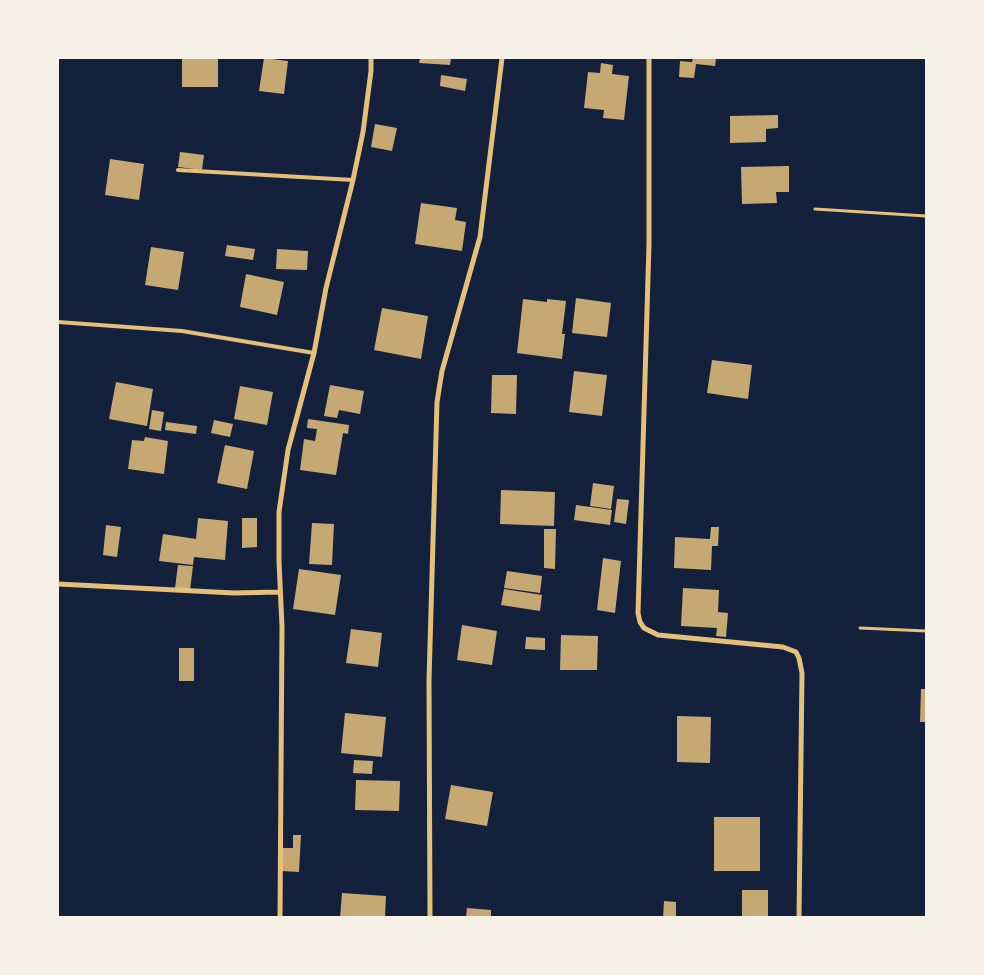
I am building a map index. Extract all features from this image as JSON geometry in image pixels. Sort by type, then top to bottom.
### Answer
[{"type":"street","points":[[280,918],[282,627],[279,512],[288,450],[314,352],[326,288],[353,180],[372,71],[371,58]]},
{"type":"street","points":[[430,918],[429,680],[437,402],[442,371],[480,237],[502,58]]},
{"type":"street","points":[[649,58],[649,244],[638,613],[644,628],[658,635],[783,647],[796,652],[802,674],[799,918]]},
{"type":"street","points":[[58,584],[234,594],[280,592]]},
{"type":"lane","points":[[178,170],[353,180]]},
{"type":"lane","points":[[58,322],[182,331],[314,352]]},
{"type":"path","points":[[815,209],[926,216]]},
{"type":"path","points":[[860,628],[926,631]]},
{"type":"building","points":[[182,58],[218,58],[218,87],[182,87]]},
{"type":"building","points":[[264,58],[288,61],[284,94],[259,91]]},
{"type":"building","points":[[420,58],[451,58],[450,65],[419,63]]},
{"type":"building","points":[[693,58],[716,58],[715,66],[696,64],[694,78],[679,77],[680,61],[692,62]]},
{"type":"building","points":[[601,63],[613,65],[612,74],[629,76],[624,120],[603,118],[604,110],[584,108],[588,72],[600,73]]},
{"type":"building","points":[[441,75],[467,79],[465,91],[440,86]]},
{"type":"building","points":[[778,115],[778,128],[766,129],[766,142],[730,143],[730,116]]},
{"type":"building","points":[[375,124],[397,128],[392,151],[371,147]]},
{"type":"building","points":[[180,152],[204,155],[202,170],[178,167]]},
{"type":"building","points":[[110,159],[144,164],[139,200],[105,195]]},
{"type":"building","points":[[789,166],[789,192],[776,192],[777,203],[742,204],[741,167]]},
{"type":"building","points":[[421,203],[457,208],[455,220],[466,222],[462,251],[415,244]]},
{"type":"building","points":[[227,245],[255,249],[253,260],[225,256]]},
{"type":"building","points":[[151,247],[184,252],[178,290],[145,285]]},
{"type":"building","points":[[277,249],[308,251],[307,270],[276,269]]},
{"type":"building","points":[[246,274],[284,282],[277,315],[240,307]]},
{"type":"building","points":[[576,298],[611,303],[607,337],[572,333]]},
{"type":"building","points":[[523,299],[547,302],[547,299],[566,301],[562,334],[565,334],[562,359],[517,353]]},
{"type":"building","points":[[382,308],[428,316],[421,359],[374,350]]},
{"type":"building","points":[[712,360],[752,365],[748,399],[707,393]]},
{"type":"building","points":[[574,371],[607,375],[602,416],[569,412]]},
{"type":"building","points":[[492,375],[517,375],[516,414],[491,413]]},
{"type":"building","points":[[116,382],[153,389],[147,426],[109,419]]},
{"type":"building","points":[[330,385],[364,391],[360,414],[339,410],[337,418],[324,416]]},
{"type":"building","points":[[240,386],[273,392],[267,425],[234,419]]},
{"type":"building","points":[[152,410],[164,412],[161,431],[149,429]]},
{"type":"building","points":[[308,419],[349,425],[348,434],[343,433],[336,475],[300,470],[304,439],[315,441],[317,429],[307,428]]},
{"type":"building","points":[[214,420],[233,424],[230,437],[211,433]]},
{"type":"building","points":[[166,422],[197,426],[196,434],[165,430]]},
{"type":"building","points":[[145,437],[168,441],[164,474],[128,469],[132,440],[144,441]]},
{"type":"building","points":[[225,445],[254,451],[247,489],[217,483]]},
{"type":"building","points":[[593,483],[614,486],[611,509],[590,506]]},
{"type":"building","points":[[501,490],[555,492],[554,526],[500,524]]},
{"type":"building","points":[[617,499],[629,500],[626,524],[614,522]]},
{"type":"building","points":[[576,505],[612,510],[610,525],[574,520]]},
{"type":"building","points":[[198,518],[228,521],[225,560],[194,557],[193,565],[159,561],[163,534],[196,539]]},
{"type":"building","points":[[242,518],[257,518],[257,547],[242,548]]},
{"type":"building","points":[[312,523],[334,524],[332,565],[309,564]]},
{"type":"building","points":[[106,525],[121,527],[117,557],[103,555]]},
{"type":"building","points":[[711,527],[719,527],[718,546],[712,546],[711,570],[674,568],[675,537],[710,539]]},
{"type":"building","points":[[544,529],[556,529],[555,569],[544,568]]},
{"type":"building","points":[[603,558],[621,561],[615,613],[597,610]]},
{"type":"building","points":[[178,565],[193,566],[190,590],[175,588]]},
{"type":"building","points":[[299,569],[341,575],[335,615],[293,609]]},
{"type":"building","points":[[507,571],[542,576],[540,593],[504,588]]},
{"type":"building","points":[[683,588],[719,590],[718,612],[728,613],[726,637],[716,636],[717,628],[681,626]]},
{"type":"building","points":[[504,589],[542,595],[540,611],[501,605]]},
{"type":"building","points":[[462,625],[497,631],[492,665],[457,660]]},
{"type":"building","points":[[351,629],[382,633],[378,667],[346,663]]},
{"type":"building","points":[[561,635],[598,636],[597,670],[560,670]]},
{"type":"building","points":[[526,637],[545,638],[545,650],[525,649]]},
{"type":"building","points":[[179,648],[194,648],[194,681],[179,681]]},
{"type":"building","points":[[921,689],[926,689],[926,722],[920,722]]},
{"type":"building","points":[[345,713],[386,717],[382,757],[341,753]]},
{"type":"building","points":[[677,716],[711,717],[710,763],[677,762]]},
{"type":"building","points":[[354,760],[373,761],[372,774],[353,773]]},
{"type":"building","points":[[356,780],[400,781],[399,811],[355,810]]},
{"type":"building","points":[[451,785],[493,792],[487,826],[445,819]]},
{"type":"building","points":[[714,817],[760,817],[760,871],[714,871]]},
{"type":"building","points":[[293,835],[301,835],[299,872],[281,871],[282,848],[293,848]]},
{"type":"building","points":[[742,890],[768,890],[768,918],[742,918]]},
{"type":"building","points":[[342,893],[386,896],[385,918],[340,918]]},
{"type":"building","points":[[664,901],[676,902],[676,918],[663,918]]},
{"type":"building","points":[[467,908],[491,910],[491,918],[466,918]]}]
